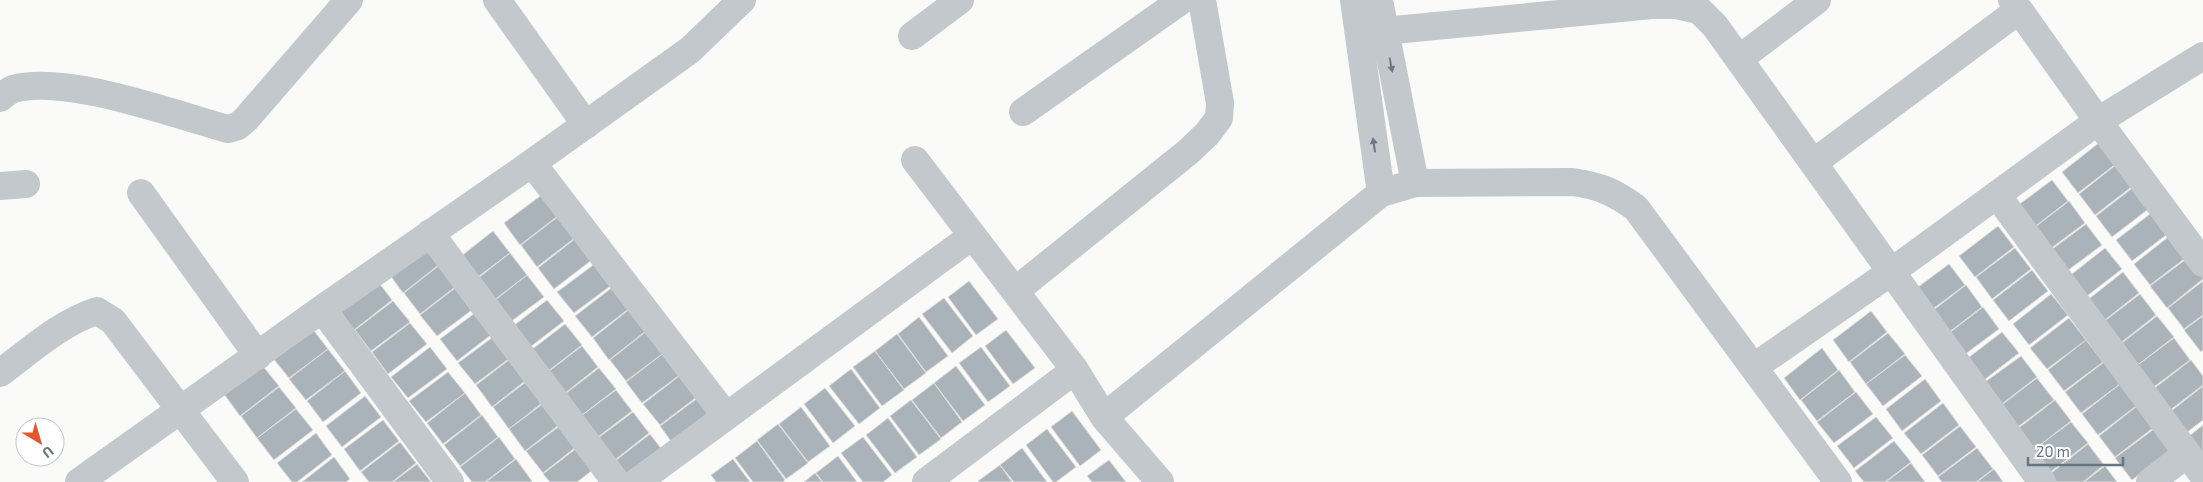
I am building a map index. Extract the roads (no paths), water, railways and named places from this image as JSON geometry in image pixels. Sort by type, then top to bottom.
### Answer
[{"type":"street","points":[[0,98],[11,90],[32,87],[84,90],[228,129],[238,126],[246,119],[349,0]]},
{"type":"street","points":[[497,0],[586,125]]},
{"type":"street","points":[[79,482],[690,50],[742,0]]},
{"type":"street","points":[[912,36],[960,0]]},
{"type":"street","points":[[1023,112],[1182,0]]},
{"type":"street","points":[[1015,291],[1188,152],[1207,134],[1219,118],[1220,103],[1202,0]]},
{"type":"street","points":[[1354,0],[1381,193]]},
{"type":"street","points":[[1380,0],[1384,31],[1415,183]]},
{"type":"street","points":[[1739,59],[1817,0]]},
{"type":"street","points":[[1384,31],[1585,6],[1700,5],[2042,482]]},
{"type":"street","points":[[1813,163],[2015,5],[2203,262]]},
{"type":"street","points":[[1754,367],[1891,272],[2098,121],[2203,56]]},
{"type":"street","points":[[915,160],[1075,370],[1104,417],[1160,482]]},
{"type":"street","points":[[532,163],[726,416]]},
{"type":"street","points":[[1104,417],[1381,193],[1415,183],[1573,182],[1594,185],[1616,194],[1636,208],[1838,482]]},
{"type":"street","points":[[140,193],[258,356]]},
{"type":"street","points":[[1997,195],[2195,465],[2150,482]]},
{"type":"street","points":[[430,233],[616,482]]},
{"type":"street","points":[[637,482],[972,236]]},
{"type":"street","points":[[322,309],[450,482]]},
{"type":"street","points":[[0,373],[58,329],[80,317],[97,311],[113,321],[235,482]]},
{"type":"street","points":[[926,482],[1075,370]]}]
